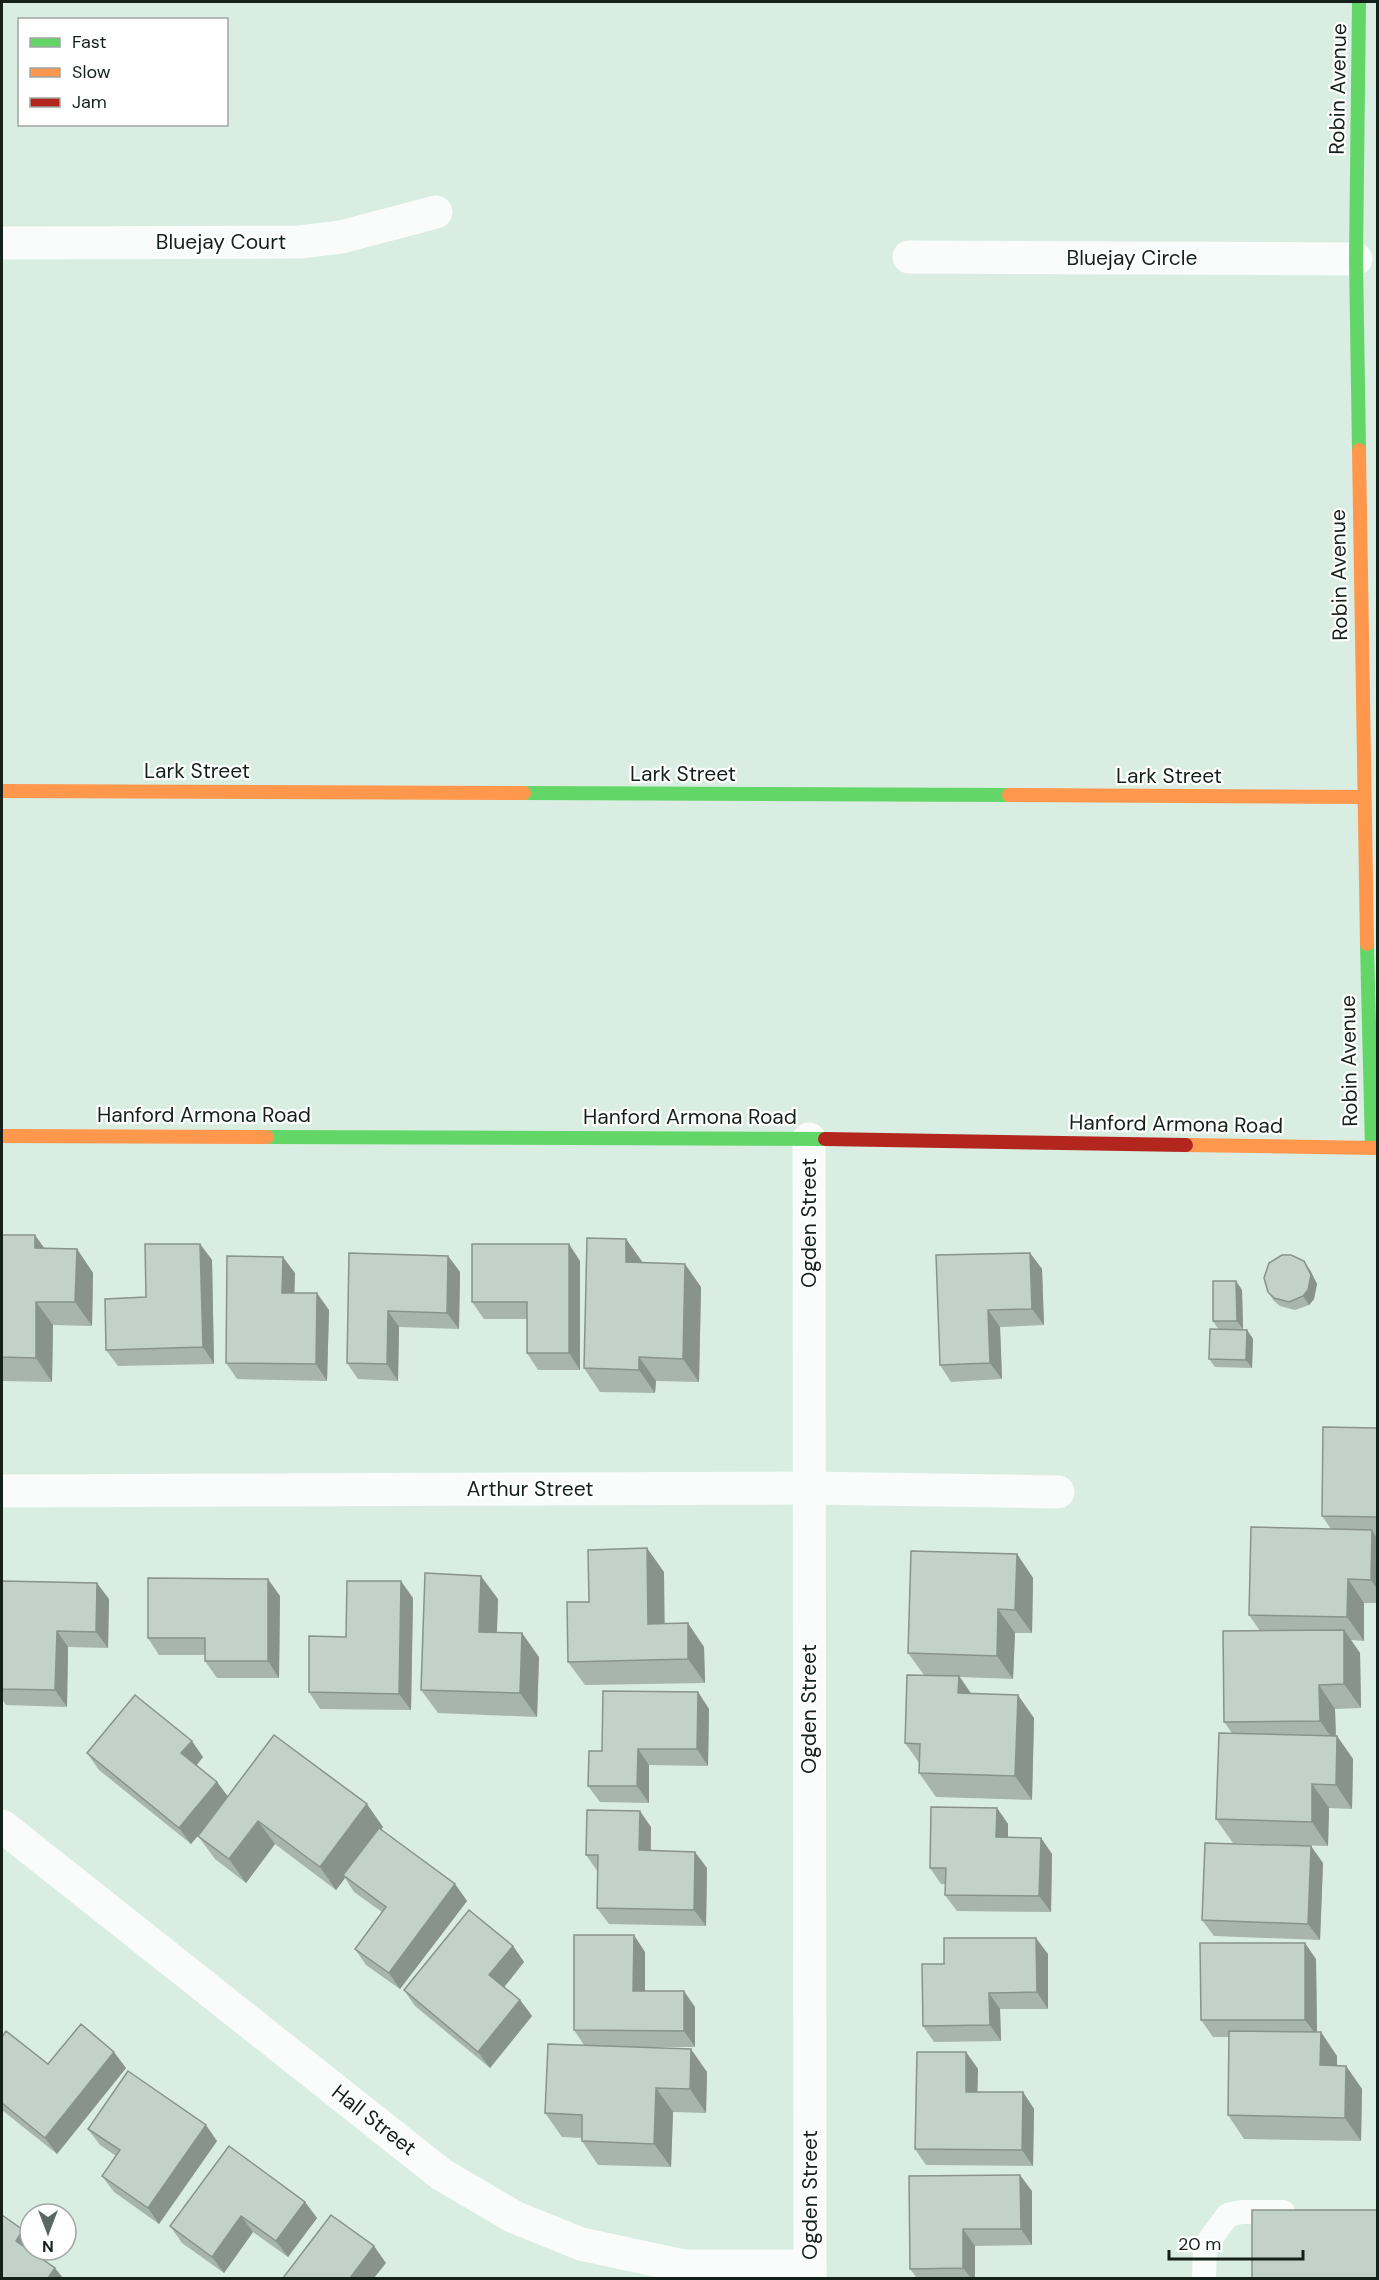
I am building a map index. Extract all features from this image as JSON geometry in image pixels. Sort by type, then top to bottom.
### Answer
[{"type":"street","name":"Robin Avenue","points":[[1359,2],[1356,259],[1364,797],[1375,1148]]},
{"type":"street","name":"Bluejay Court","points":[[2,243],[300,242],[341,237],[436,212]]},
{"type":"street","name":"Bluejay Circle","points":[[909,257],[1356,259]]},
{"type":"street","name":"Lark Street","points":[[2,791],[1364,797]]},
{"type":"street","name":"Hanford Armona Road","points":[[2,1136],[809,1139],[1375,1148]]},
{"type":"street","name":"Ogden Street","points":[[809,1139],[810,2272]]},
{"type":"street","name":"Arthur Street","points":[[2,1491],[809,1488],[1058,1492]]},
{"type":"street","name":"Hall Street","points":[[2,1826],[441,2174],[514,2217],[581,2244],[683,2266],[810,2272]]},
{"type":"lane","points":[[1204,2278],[1205,2246],[1228,2215],[1241,2212],[1309,2213]]},
{"type":"building","points":[[2,1235],[35,1235],[35,1248],[77,1249],[75,1302],[36,1302],[36,1358],[2,1357]]},
{"type":"building","points":[[587,1238],[626,1239],[626,1262],[685,1264],[683,1359],[639,1357],[639,1370],[584,1368]]},
{"type":"building","points":[[145,1244],[200,1244],[203,1347],[106,1350],[105,1299],[146,1297]]},
{"type":"building","points":[[472,1244],[569,1244],[569,1353],[527,1353],[527,1302],[472,1302]]},
{"type":"building","points":[[349,1253],[448,1256],[447,1313],[388,1311],[387,1364],[347,1363]]},
{"type":"building","points":[[1030,1253],[1032,1309],[988,1310],[990,1363],[940,1365],[936,1255]]},
{"type":"building","points":[[1282,1255],[1291,1255],[1304,1261],[1311,1275],[1308,1290],[1303,1296],[1289,1302],[1274,1298],[1268,1292],[1264,1278],[1269,1263]]},
{"type":"building","points":[[227,1256],[283,1257],[282,1293],[317,1293],[316,1364],[226,1363]]},
{"type":"building","points":[[1213,1281],[1236,1281],[1237,1321],[1213,1321]]},
{"type":"building","points":[[1210,1329],[1247,1330],[1246,1360],[1209,1359]]},
{"type":"building","points":[[1323,1427],[1377,1428],[1377,1517],[1322,1516]]},
{"type":"building","points":[[1251,1527],[1372,1530],[1371,1580],[1348,1579],[1347,1617],[1249,1615]]},
{"type":"building","points":[[647,1548],[648,1624],[688,1623],[688,1659],[568,1662],[567,1602],[589,1602],[588,1550]]},
{"type":"building","points":[[911,1551],[1017,1554],[1015,1610],[998,1609],[997,1656],[908,1653]]},
{"type":"building","points":[[425,1573],[481,1576],[479,1632],[522,1633],[520,1693],[421,1690]]},
{"type":"building","points":[[148,1578],[268,1579],[268,1661],[205,1661],[205,1638],[148,1638]]},
{"type":"building","points":[[2,1581],[97,1583],[96,1632],[57,1631],[55,1690],[2,1689]]},
{"type":"building","points":[[347,1581],[401,1581],[399,1694],[309,1692],[309,1636],[346,1637]]},
{"type":"building","points":[[1344,1630],[1344,1684],[1319,1685],[1320,1721],[1224,1722],[1223,1631]]},
{"type":"building","points":[[907,1675],[959,1676],[958,1693],[1018,1695],[1015,1776],[919,1773],[920,1744],[905,1743]]},
{"type":"building","points":[[603,1691],[698,1692],[697,1749],[638,1749],[637,1786],[588,1786],[589,1751],[602,1751]]},
{"type":"building","points":[[135,1695],[192,1741],[181,1753],[217,1782],[179,1828],[87,1753]]},
{"type":"building","points":[[1219,1733],[1337,1736],[1336,1785],[1312,1784],[1312,1822],[1216,1819]]},
{"type":"building","points":[[274,1735],[367,1804],[320,1867],[258,1821],[229,1859],[198,1836]]},
{"type":"building","points":[[931,1807],[997,1808],[996,1837],[1041,1838],[1039,1896],[945,1895],[946,1868],[930,1868]]},
{"type":"building","points":[[587,1810],[640,1811],[639,1850],[695,1852],[694,1910],[597,1908],[598,1855],[586,1855]]},
{"type":"building","points":[[379,1828],[455,1884],[389,1973],[355,1949],[386,1907],[343,1875]]},
{"type":"building","points":[[1205,1843],[1311,1846],[1308,1924],[1202,1920]]},
{"type":"building","points":[[469,1910],[513,1946],[489,1975],[520,2000],[478,2052],[404,1990]]},
{"type":"building","points":[[574,1935],[634,1935],[633,1991],[684,1991],[684,2031],[574,2030]]},
{"type":"building","points":[[944,1938],[1036,1938],[1037,1992],[989,1993],[990,2025],[923,2026],[922,1964],[944,1964]]},
{"type":"building","points":[[1200,1943],[1305,1943],[1305,2020],[1201,2020]]},
{"type":"building","points":[[81,2024],[114,2052],[45,2138],[2,2103],[2,2037],[6,2031],[48,2064]]},
{"type":"building","points":[[1229,2031],[1321,2032],[1320,2065],[1346,2066],[1345,2118],[1228,2115]]},
{"type":"building","points":[[548,2044],[691,2049],[690,2089],[656,2088],[654,2144],[582,2141],[582,2115],[545,2113]]},
{"type":"building","points":[[917,2052],[966,2052],[966,2092],[1023,2092],[1022,2150],[915,2149]]},
{"type":"building","points":[[128,2071],[206,2125],[148,2208],[102,2176],[120,2150],[88,2129]]},
{"type":"building","points":[[229,2146],[305,2202],[276,2241],[241,2216],[212,2257],[170,2226]]},
{"type":"building","points":[[1020,2175],[1021,2229],[963,2229],[963,2268],[910,2269],[909,2176]]},
{"type":"building","points":[[1252,2210],[1377,2210],[1377,2278],[1252,2278]]},
{"type":"building","points":[[2,2215],[18,2226],[16,2241],[18,2242],[18,2262],[46,2262],[55,2268],[48,2278],[2,2278]]},
{"type":"building","points":[[331,2215],[374,2246],[350,2278],[283,2278]]},
{"type":"traffic: fast","points":[[1359,2],[1356,259],[1359,450]]},
{"type":"traffic: fast","points":[[524,793],[1009,795]]},
{"type":"traffic: fast","points":[[1367,944],[1372,1148]]},
{"type":"traffic: fast","points":[[267,1137],[825,1139]]},
{"type":"traffic: slow","points":[[1359,450],[1367,944]]},
{"type":"traffic: slow","points":[[2,791],[524,793]]},
{"type":"traffic: slow","points":[[1009,795],[1364,797]]},
{"type":"traffic: slow","points":[[2,1136],[267,1137]]},
{"type":"traffic: slow","points":[[1186,1145],[1378,1148]]},
{"type":"traffic: jam","points":[[825,1139],[1186,1145]]}]
